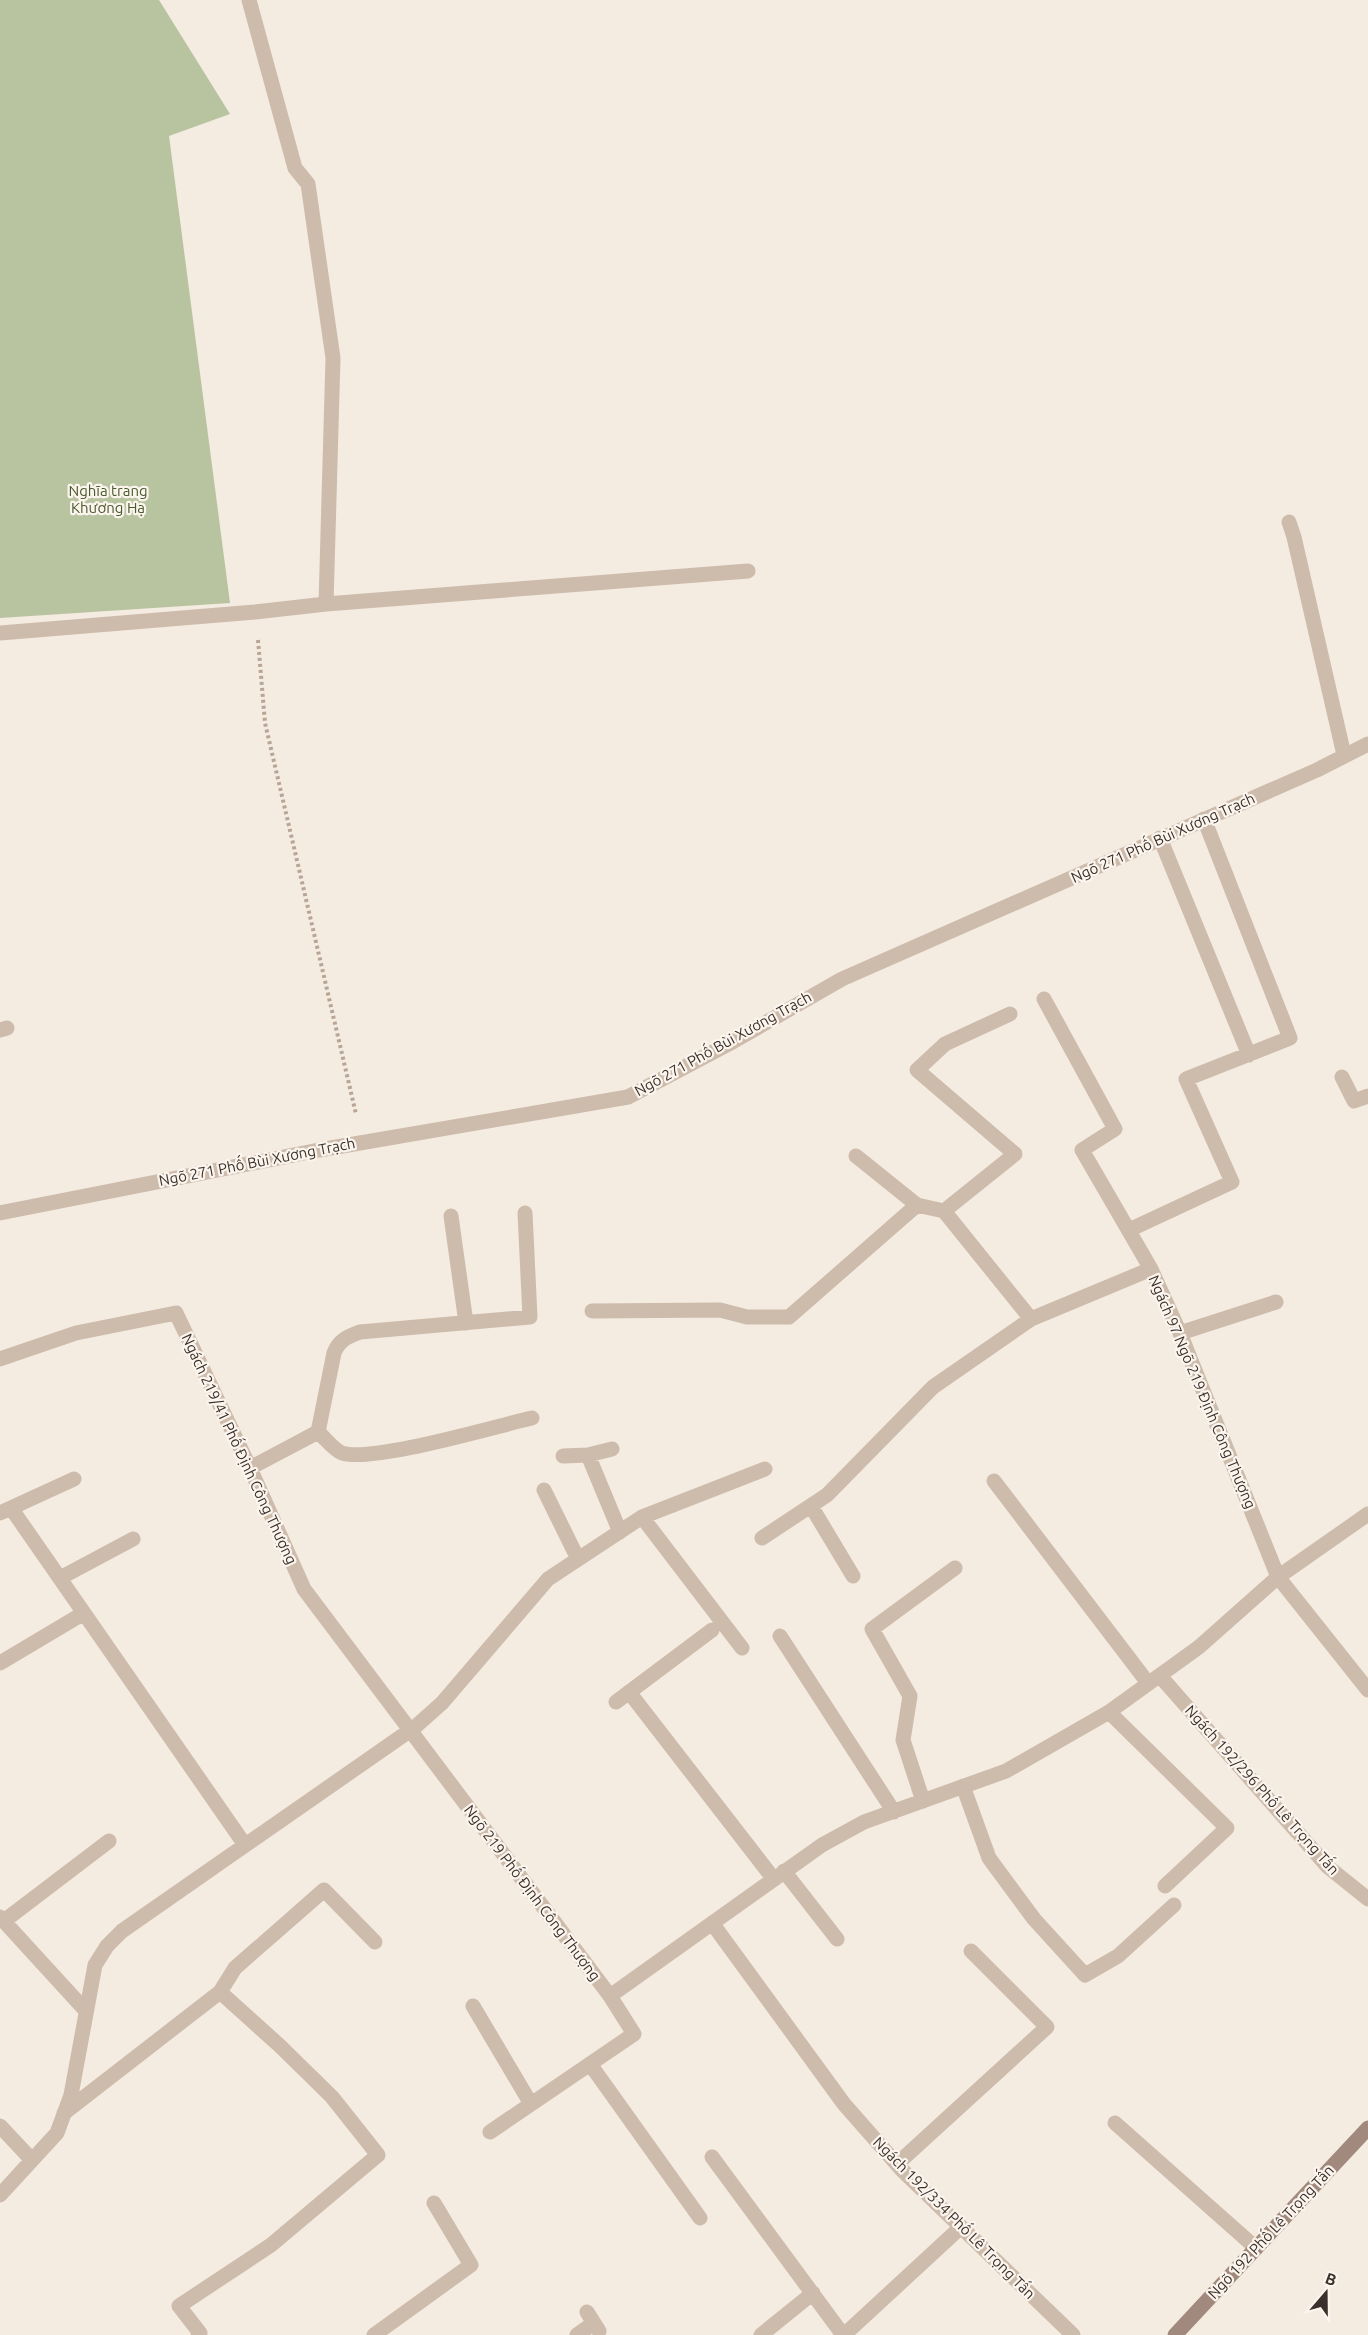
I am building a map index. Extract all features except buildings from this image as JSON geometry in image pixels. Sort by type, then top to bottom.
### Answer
[{"type":"street","name":"Ngõ 192 Phố Lê Trọng Tấn","points":[[1175,2335],[1368,2128]]},
{"type":"lane","points":[[249,0],[295,168],[308,184],[333,358],[326,604]]},
{"type":"lane","points":[[1289,522],[1344,755]]},
{"type":"lane","points":[[0,633],[326,604],[748,571]]},
{"type":"lane","name":"Ngõ 271 Phố Bùi Xương Trạch","points":[[0,1213],[362,1143],[628,1097],[734,1041],[842,979],[1317,770],[1368,744]]},
{"type":"lane","points":[[1129,1230],[1233,1182],[1186,1079],[1290,1038],[1204,819]]},
{"type":"lane","points":[[1160,838],[1249,1055]]},
{"type":"lane","name":"Ngách 97 Ngõ 219 Định Công Thượng","points":[[1044,999],[1115,1129],[1082,1150],[1151,1269],[1180,1333],[1278,1577],[1368,1690]]},
{"type":"lane","points":[[944,1211],[1015,1154],[917,1070],[945,1044],[1010,1014]]},
{"type":"lane","points":[[1342,1077],[1354,1101],[1368,1096]]},
{"type":"lane","points":[[856,1156],[917,1205],[944,1211],[1031,1319]]},
{"type":"lane","points":[[592,1311],[720,1310],[747,1317],[789,1317],[917,1205]]},
{"type":"lane","points":[[318,1432],[334,1353],[338,1344],[347,1337],[360,1332],[530,1317],[525,1213]]},
{"type":"lane","points":[[451,1216],[466,1323]]},
{"type":"lane","points":[[762,1538],[827,1495],[933,1387],[1031,1319],[1151,1269]]},
{"type":"lane","points":[[1180,1333],[1276,1302]]},
{"type":"lane","name":"Ngách 219/41 Phố Định Công Thượng","points":[[0,1359],[76,1333],[176,1313],[250,1468],[304,1589],[410,1731]]},
{"type":"lane","points":[[318,1432],[340,1453],[356,1456],[420,1445],[532,1418]]},
{"type":"lane","points":[[250,1468],[318,1432]]},
{"type":"lane","points":[[563,1456],[588,1455],[612,1449]]},
{"type":"lane","points":[[588,1455],[620,1532]]},
{"type":"lane","points":[[0,2195],[57,2133],[71,2095],[96,1965],[107,1946],[122,1931],[410,1731],[442,1703],[548,1579],[642,1517],[765,1469]]},
{"type":"lane","points":[[74,1479],[6,1511],[60,1578],[245,1845]]},
{"type":"lane","name":"Ngách 192/296 Phố Lê Trọng Tấn","points":[[994,1481],[1154,1679],[1328,1867],[1368,1899]]},
{"type":"lane","points":[[544,1491],[578,1559]]},
{"type":"lane","points":[[811,1506],[853,1576]]},
{"type":"lane","name":"Ngõ 219 Phố Định Công Thượng","points":[[410,1731],[610,1996],[822,1845],[864,1822],[1006,1771],[1109,1712],[1199,1647],[1278,1577],[1368,1514]]},
{"type":"lane","points":[[642,1517],[742,1648]]},
{"type":"lane","points":[[60,1578],[133,1539]]},
{"type":"lane","points":[[923,1801],[903,1740],[910,1696],[872,1629],[955,1568]]},
{"type":"lane","points":[[0,1663],[84,1613]]},
{"type":"lane","points":[[616,1702],[712,1630]]},
{"type":"lane","points":[[780,1636],[894,1812]]},
{"type":"lane","points":[[629,1692],[779,1874],[837,1939]]},
{"type":"lane","points":[[1109,1712],[1227,1828],[1165,1886]]},
{"type":"lane","points":[[963,1786],[989,1858],[1034,1919],[1085,1975],[1118,1956],[1174,1905]]},
{"type":"lane","points":[[86,2011],[2,1919],[109,1841]]},
{"type":"lane","points":[[64,2113],[220,1992],[235,1968],[324,1890],[375,1942]]},
{"type":"lane","name":"Ngách 192/334 Phố Lê Trọng Tấn","points":[[712,1923],[844,2104],[897,2164],[1073,2335]]},
{"type":"lane","points":[[897,2164],[1047,2027],[971,1951]]},
{"type":"lane","points":[[200,2334],[179,2306],[271,2245],[378,2156],[332,2097],[220,1992]]},
{"type":"lane","points":[[490,2132],[634,2034],[610,1996]]},
{"type":"lane","points":[[472,2006],[531,2104]]},
{"type":"lane","points":[[590,2064],[700,2218]]},
{"type":"lane","points":[[1115,2123],[1256,2248]]},
{"type":"lane","points":[[0,2126],[31,2159]]},
{"type":"lane","points":[[712,2157],[843,2335],[961,2227]]},
{"type":"lane","points":[[374,2335],[471,2265],[434,2203]]},
{"type":"lane","points":[[761,2335],[813,2293]]},
{"type":"lane","points":[[577,2335],[593,2322]]},
{"type":"path","points":[[255,612],[265,723],[362,1143]]},
{"type":"green space","name":"Nghĩa trang Khương Hạ","points":[[0,0],[159,0],[230,114],[169,136],[230,603],[0,618]]}]
